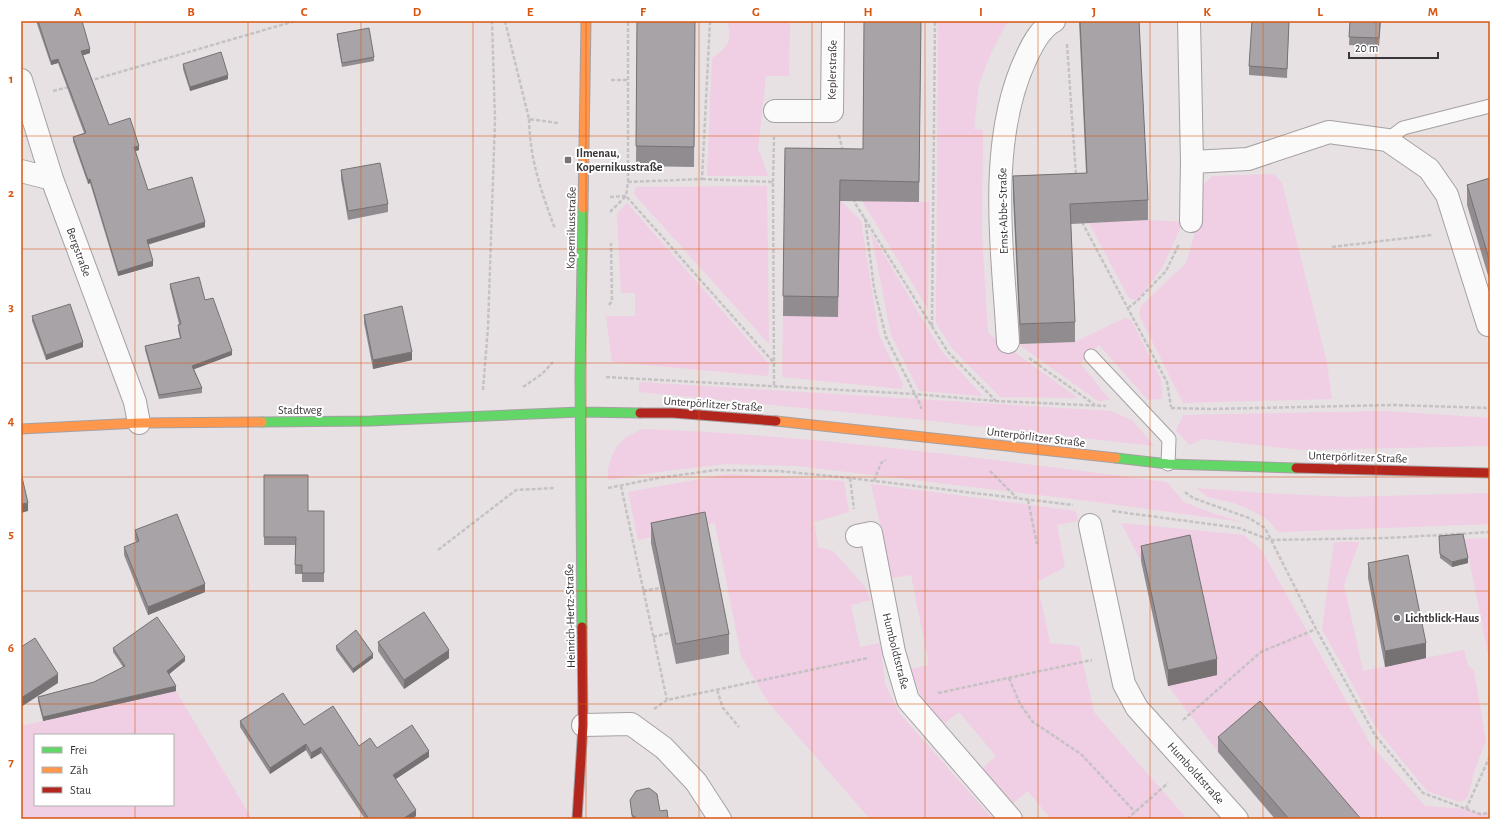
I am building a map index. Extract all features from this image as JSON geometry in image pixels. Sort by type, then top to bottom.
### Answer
[{"type":"street","name":"Kopernikusstraße","points":[[580,412],[586,21]]},
{"type":"street","name":"Keplerstraße","points":[[775,110],[832,111],[833,21]]},
{"type":"street","points":[[1189,21],[1192,162],[1191,221]]},
{"type":"street","name":"Ernst-Abbe-Straße","points":[[1008,342],[1000,181],[1006,127],[1010,103],[1019,73],[1034,40],[1060,29]]},
{"type":"street","name":"Bergstraße","points":[[24,90],[52,179],[135,402],[139,423]]},
{"type":"street","points":[[1192,162],[1248,158],[1329,132],[1387,140],[1429,169],[1447,195],[1488,325]]},
{"type":"street","points":[[21,170],[52,179]]},
{"type":"street","name":"Stadtweg","points":[[21,429],[139,423],[371,421],[482,415],[580,412]]},
{"type":"street","name":"Unterpörlitzer Straße","points":[[580,412],[673,413],[793,422],[1168,464],[1490,473]]},
{"type":"street","name":"Heinrich-Hertz-Straße","points":[[577,819],[583,725],[580,412]]},
{"type":"street","name":"Humboldtstraße","points":[[1090,525],[1124,684],[1137,708],[1237,819]]},
{"type":"street","name":"Humboldtstraße","points":[[857,536],[871,533],[894,652],[908,700],[1011,819]]},
{"type":"street","points":[[583,725],[631,724],[664,748],[696,782],[720,819]]},
{"type":"lane","points":[[1387,140],[1403,128],[1490,106]]},
{"type":"lane","points":[[1091,356],[1169,439],[1168,464]]},
{"type":"path","points":[[88,81],[295,21]]},
{"type":"path","points":[[482,415],[488,327],[495,120],[492,21]]},
{"type":"path","points":[[505,21],[529,119],[530,146],[538,183],[557,234]]},
{"type":"path","points":[[628,21],[628,182],[626,196],[775,364]]},
{"type":"path","points":[[702,179],[710,21]]},
{"type":"path","points":[[932,326],[935,21]]},
{"type":"path","points":[[1060,29],[1077,182]]},
{"type":"path","points":[[24,90],[73,85]]},
{"type":"path","points":[[774,386],[773,182],[775,110]]},
{"type":"path","points":[[832,111],[846,158]]},
{"type":"path","points":[[529,119],[584,127]]},
{"type":"path","points":[[1069,177],[1076,177]]},
{"type":"path","points":[[628,182],[702,179],[773,182]]},
{"type":"path","points":[[853,191],[855,203],[948,352],[996,401]]},
{"type":"path","points":[[584,198],[626,196]]},
{"type":"path","points":[[1079,217],[1167,382],[1171,408],[1169,439]]},
{"type":"path","points":[[865,218],[874,288],[886,337],[914,394]]},
{"type":"path","points":[[1128,308],[1137,301],[1166,271],[1191,221]]},
{"type":"path","points":[[1332,247],[1459,232]]},
{"type":"path","points":[[1008,342],[1095,405]]},
{"type":"path","points":[[519,389],[542,374],[556,358]]},
{"type":"path","points":[[580,376],[914,394],[996,401],[1171,408],[1210,409],[1394,405],[1490,408]]},
{"type":"path","points":[[1168,464],[1181,488],[1193,498],[1249,518],[1265,528],[1316,629],[1375,735],[1418,788],[1423,793],[1480,814],[1490,813]]},
{"type":"path","points":[[438,550],[516,490],[581,487],[614,488],[658,478],[716,470],[779,471],[850,478],[1074,506]]},
{"type":"path","points":[[850,478],[857,536]]},
{"type":"path","points":[[621,486],[667,700]]},
{"type":"path","points":[[1028,500],[1037,544]]},
{"type":"path","points":[[1105,510],[1239,528],[1270,540],[1388,538],[1490,532]]},
{"type":"path","points":[[643,591],[660,588]]},
{"type":"path","points":[[1185,719],[1261,652],[1316,629]]},
{"type":"path","points":[[653,637],[669,633]]},
{"type":"path","points":[[631,724],[667,700],[894,652]]},
{"type":"path","points":[[908,700],[1118,654]]},
{"type":"path","points":[[1009,678],[1020,704],[1033,722],[1081,754],[1135,812]]},
{"type":"path","points":[[718,690],[723,708],[739,727]]},
{"type":"path","points":[[1466,809],[1490,756]]},
{"type":"path","points":[[1127,819],[1188,765]]},
{"type":"shaded area","points":[[727,21],[790,21],[789,76],[766,76],[758,148],[768,176],[707,176],[712,58],[722,51],[728,42],[729,27]]},
{"type":"shaded area","points":[[938,21],[1008,21],[992,51],[979,84],[974,129],[983,130],[982,235],[988,333],[1078,398],[1000,397],[951,347],[936,323]]},
{"type":"shaded area","points":[[1274,174],[1282,183],[1327,363],[1332,399],[1183,403],[1139,315],[1141,306],[1186,263],[1201,213],[1201,187],[1212,176]]},
{"type":"shaded area","points":[[767,186],[769,344],[634,194],[636,187]]},
{"type":"shaded area","points":[[840,200],[861,221],[879,335],[903,384],[902,389],[782,377],[783,316],[838,317]]},
{"type":"shaded area","points":[[862,201],[929,202],[928,309]]},
{"type":"shaded area","points":[[627,203],[769,364],[768,376],[612,362],[606,316],[635,316],[635,293],[621,293],[617,214]]},
{"type":"shaded area","points":[[1148,220],[1183,222],[1162,268],[1137,301],[1129,298],[1089,223]]},
{"type":"shaded area","points":[[871,233],[942,352],[983,396],[919,391],[891,335]]},
{"type":"shaded area","points":[[1125,318],[1131,320],[1161,379],[1162,399],[1148,400],[1099,345],[1080,363],[1110,400],[1098,401],[1018,344],[1075,342]]},
{"type":"shaded area","points":[[639,382],[1111,411],[1132,420],[1154,446],[915,419],[639,392]]},
{"type":"shaded area","points":[[1387,411],[1490,418],[1490,446],[1302,450],[1203,439],[1190,445],[1176,431],[1183,415]]},
{"type":"shaded area","points":[[641,429],[707,432],[839,443],[970,457],[1167,482],[1184,502],[1212,513],[1243,522],[1089,501],[797,466],[726,464],[658,472],[609,480],[609,465],[616,449],[624,439]]},
{"type":"shaded area","points":[[728,474],[844,481],[849,512],[814,522],[818,547],[833,551],[865,587],[871,600],[851,605],[860,647],[880,643],[885,684],[900,714],[993,819],[870,819],[768,702],[741,656],[715,523],[638,540],[628,492]]},
{"type":"shaded area","points":[[871,484],[1076,511],[1078,521],[1057,525],[1065,567],[1037,582],[1050,643],[1079,646],[1094,712],[1187,819],[1051,819],[1028,791],[1012,804],[982,769],[996,756],[959,712],[944,724],[921,697],[910,669],[929,665],[911,575],[892,578]]},
{"type":"shaded area","points":[[1196,488],[1347,497],[1490,493],[1490,524],[1278,532],[1269,521],[1255,512],[1234,503],[1208,497]]},
{"type":"shaded area","points":[[1121,523],[1244,535],[1262,551],[1371,745],[1425,806],[1466,809],[1480,814],[1490,813],[1490,819],[1348,819],[1260,717],[1218,752],[1168,686],[1217,675],[1141,561]]},
{"type":"shaded area","points":[[1490,538],[1490,664],[1465,539]]},
{"type":"shaded area","points":[[1334,542],[1359,542],[1344,585],[1363,671],[1464,650],[1468,666],[1474,670],[1486,741],[1475,769],[1467,799],[1460,802],[1427,791],[1378,731],[1322,629]]},
{"type":"shaded area","points":[[176,691],[252,819],[21,819],[21,726]]},
{"type":"building","points":[[38,21],[82,21],[90,49],[81,51],[109,125],[130,118],[139,146],[134,147],[148,190],[192,177],[205,222],[147,240],[153,261],[118,272],[90,179],[88,180],[73,137],[86,133],[58,59],[51,61]]},
{"type":"building","points":[[637,21],[695,21],[694,147],[636,146]]},
{"type":"building","points":[[864,21],[921,21],[919,182],[840,180],[838,297],[783,296],[785,148],[863,149]]},
{"type":"building","points":[[1080,21],[1139,21],[1148,200],[1070,204],[1075,322],[1020,324],[1013,176],[1087,173]]},
{"type":"building","points":[[1252,21],[1289,21],[1287,69],[1249,66]]},
{"type":"building","points":[[1350,21],[1380,21],[1379,38],[1349,37]]},
{"type":"building","points":[[369,28],[374,57],[342,63],[337,34]]},
{"type":"building","points":[[221,52],[228,75],[190,87],[183,64]]},
{"type":"building","points":[[380,163],[388,204],[348,211],[341,170]]},
{"type":"building","points":[[1490,178],[1490,262],[1467,185]]},
{"type":"building","points":[[199,277],[205,300],[213,298],[232,351],[192,366],[202,388],[159,395],[145,346],[181,338],[178,325],[181,324],[170,284]]},
{"type":"building","points":[[70,304],[83,342],[46,355],[32,316]]},
{"type":"building","points":[[402,306],[412,352],[373,360],[364,315]]},
{"type":"building","points":[[21,473],[28,503],[21,504]]},
{"type":"building","points":[[264,475],[308,475],[308,511],[324,511],[324,573],[302,573],[302,565],[295,565],[296,537],[264,537]]},
{"type":"building","points":[[705,512],[729,634],[676,644],[651,523]]},
{"type":"building","points":[[177,514],[205,584],[148,607],[124,547],[139,541],[135,530]]},
{"type":"building","points":[[1463,534],[1468,558],[1452,562],[1440,554],[1439,536]]},
{"type":"building","points":[[1190,535],[1217,659],[1168,670],[1141,546]]},
{"type":"building","name":"Lichtblick-Haus","points":[[1408,555],[1426,643],[1385,651],[1368,563]]},
{"type":"building","points":[[424,612],[449,650],[404,680],[378,642]]},
{"type":"building","points":[[157,617],[185,657],[167,671],[176,686],[43,717],[38,697],[94,682],[125,666],[113,648]]},
{"type":"building","points":[[356,630],[373,654],[353,669],[336,646]]},
{"type":"building","points":[[35,638],[58,674],[21,698],[21,647]]},
{"type":"building","points":[[283,693],[304,725],[333,706],[359,746],[370,738],[377,748],[412,725],[429,751],[393,775],[416,810],[403,819],[369,819],[321,747],[311,753],[306,744],[270,768],[240,721]]},
{"type":"building","points":[[1260,701],[1361,819],[1289,819],[1218,737]]},
{"type":"building","points":[[649,788],[657,794],[660,811],[667,810],[668,819],[638,819],[632,815],[630,800],[636,791]]},
{"type":"traffic: fast","points":[[582,627],[580,376],[583,208]]},
{"type":"traffic: fast","points":[[262,422],[371,421],[580,412],[640,413]]},
{"type":"traffic: fast","points":[[1116,458],[1168,464],[1296,468]]},
{"type":"traffic: slow","points":[[583,208],[586,21]]},
{"type":"traffic: slow","points":[[776,421],[1116,458]]},
{"type":"traffic: slow","points":[[21,429],[139,423],[262,422]]},
{"type":"traffic: jam","points":[[640,413],[673,413],[776,421]]},
{"type":"traffic: jam","points":[[1296,468],[1490,473]]},
{"type":"traffic: jam","points":[[577,819],[583,725],[582,627]]},
{"type":"place","name":"Ilmenau, Kopernikusstraße","points":[[568,160]]},
{"type":"place","name":"Lichtblick-Haus","points":[[1397,618]]}]
